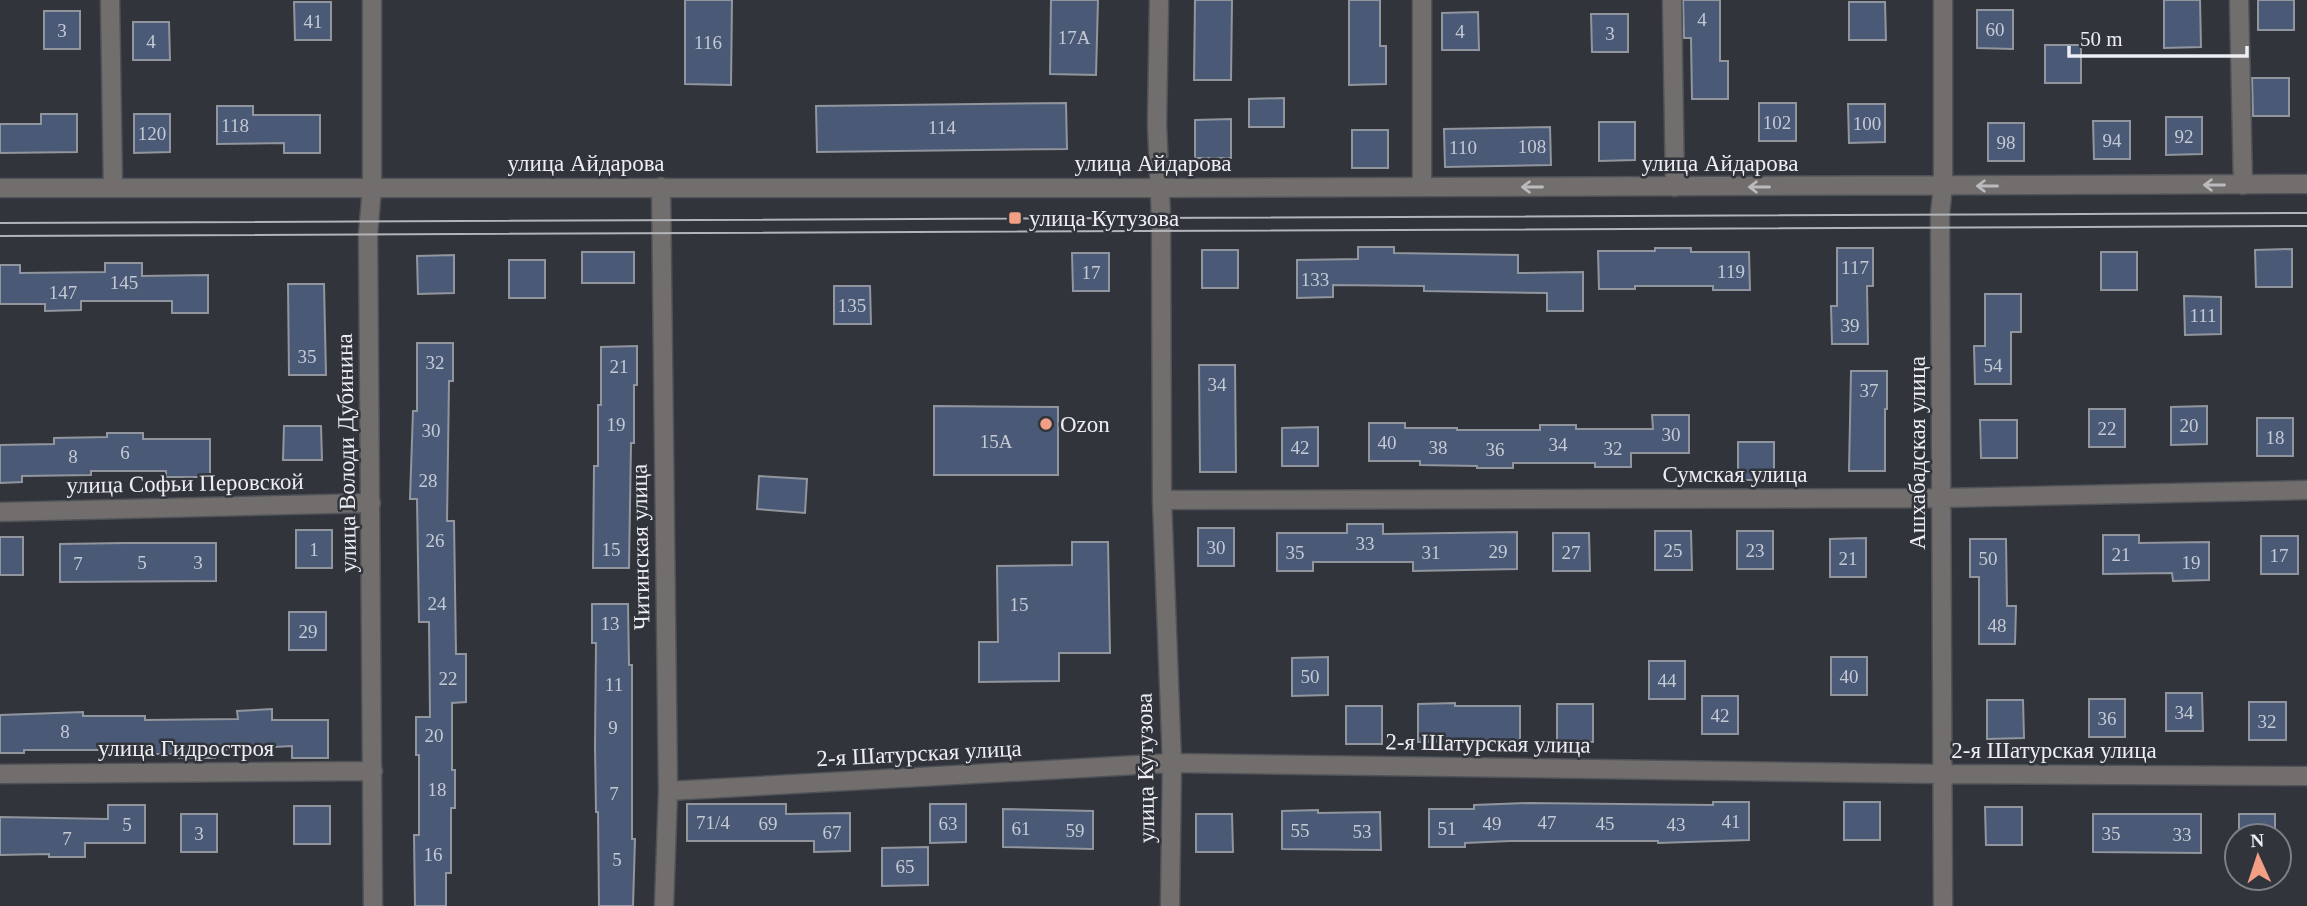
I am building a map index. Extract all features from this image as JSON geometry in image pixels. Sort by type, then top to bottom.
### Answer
[{"type":"street","points":[[110,0],[113,188]]},
{"type":"street","name":"улица Володи Дубинина","points":[[372,0],[372,188],[368,234],[373,906]]},
{"type":"street","name":"улица Кутузова","points":[[1159,0],[1157,124],[1160,188],[1162,500],[1172,763],[1170,906]]},
{"type":"street","points":[[1422,0],[1422,187]]},
{"type":"street","points":[[1672,0],[1675,187]]},
{"type":"street","name":"Ашхабадская улица","points":[[1943,0],[1943,186],[1940,214],[1943,906]]},
{"type":"street","points":[[2239,0],[2243,185]]},
{"type":"street","name":"улица Айдарова","points":[[0,188],[2307,184]]},
{"type":"street","name":"Читинская улица","points":[[660,187],[668,791],[664,906]]},
{"type":"street","name":"Сумская улица","points":[[1162,500],[1942,498],[2307,491]]},
{"type":"street","name":"улица Софьи Перовской","points":[[0,512],[371,503]]},
{"type":"street","name":"2-я Шатурская улица","points":[[668,791],[1172,763],[1942,774],[2307,776]]},
{"type":"street","name":"улица Гидростроя","points":[[0,774],[373,771]]},
{"type":"building","points":[[685,0],[732,0],[731,85],[685,84]]},
{"type":"building","points":[[1051,0],[1098,0],[1096,75],[1050,74]]},
{"type":"building","points":[[1195,0],[1232,0],[1231,80],[1194,80]]},
{"type":"building","points":[[1349,0],[1380,0],[1380,46],[1386,46],[1386,84],[1349,85]]},
{"type":"building","points":[[1683,0],[1720,0],[1720,61],[1728,61],[1728,99],[1692,99],[1691,38],[1684,38]]},
{"type":"building","points":[[2164,0],[2200,0],[2201,47],[2164,48]]},
{"type":"building","points":[[2258,0],[2294,0],[2294,30],[2258,30]]},
{"type":"building","points":[[294,2],[331,2],[331,40],[295,40]]},
{"type":"building","points":[[1849,2],[1885,2],[1886,40],[1849,40]]},
{"type":"building","points":[[1977,10],[2013,10],[2013,49],[1977,48]]},
{"type":"building","points":[[44,11],[80,11],[80,49],[44,49]]},
{"type":"building","points":[[1478,12],[1479,50],[1442,50],[1442,13]]},
{"type":"building","points":[[1591,14],[1628,14],[1628,52],[1592,52]]},
{"type":"building","points":[[133,22],[169,22],[170,60],[133,60]]},
{"type":"building","points":[[2045,45],[2081,45],[2081,83],[2045,83]]},
{"type":"building","points":[[2252,78],[2289,78],[2289,116],[2253,116]]},
{"type":"building","points":[[1284,98],[1284,127],[1249,127],[1249,99]]},
{"type":"building","points":[[1066,103],[1067,149],[817,152],[816,106]]},
{"type":"building","points":[[1759,103],[1796,103],[1796,141],[1759,141]]},
{"type":"building","points":[[1848,104],[1885,104],[1885,142],[1849,143]]},
{"type":"building","points":[[217,106],[253,106],[253,115],[320,115],[320,153],[284,153],[284,143],[217,144]]},
{"type":"building","points":[[41,114],[77,114],[77,152],[0,153],[0,124],[41,124]]},
{"type":"building","points":[[134,114],[170,114],[170,152],[134,153]]},
{"type":"building","points":[[2166,117],[2202,117],[2202,154],[2166,155]]},
{"type":"building","points":[[1231,119],[1231,158],[1195,158],[1195,120]]},
{"type":"building","points":[[2093,121],[2130,121],[2130,159],[2094,159]]},
{"type":"building","points":[[1599,122],[1635,122],[1635,160],[1599,161]]},
{"type":"building","points":[[1988,123],[2024,123],[2024,161],[1988,161]]},
{"type":"building","points":[[1550,127],[1551,165],[1445,167],[1444,129]]},
{"type":"building","points":[[1352,130],[1388,130],[1388,168],[1352,168]]},
{"type":"building","points":[[1358,247],[1394,247],[1394,253],[1518,255],[1518,273],[1583,272],[1583,311],[1547,311],[1547,293],[1424,291],[1424,286],[1333,285],[1333,297],[1297,298],[1297,260],[1358,259]]},
{"type":"building","points":[[1655,248],[1691,248],[1691,252],[1749,252],[1750,290],[1713,290],[1713,286],[1599,289],[1598,251],[1655,251]]},
{"type":"building","points":[[1837,248],[1873,248],[1873,286],[1867,286],[1868,344],[1832,344],[1831,306],[1837,306]]},
{"type":"building","points":[[2292,249],[2292,287],[2256,287],[2255,250]]},
{"type":"building","points":[[1202,250],[1238,250],[1238,288],[1202,288]]},
{"type":"building","points":[[582,252],[634,252],[634,283],[582,283]]},
{"type":"building","points":[[2101,252],[2137,252],[2137,290],[2101,290]]},
{"type":"building","points":[[1072,253],[1109,253],[1109,291],[1073,291]]},
{"type":"building","points":[[454,255],[454,293],[418,294],[417,256]]},
{"type":"building","points":[[509,260],[545,260],[545,298],[509,298]]},
{"type":"building","points":[[105,263],[142,263],[142,276],[208,275],[208,313],[172,313],[172,301],[81,301],[81,310],[45,311],[45,304],[0,304],[0,265],[20,265],[20,273],[105,272]]},
{"type":"building","points":[[288,284],[324,284],[326,375],[289,375]]},
{"type":"building","points":[[834,286],[870,286],[871,324],[834,324]]},
{"type":"building","points":[[1985,294],[2021,294],[2021,332],[2011,332],[2011,384],[1975,384],[1974,346],[1985,346]]},
{"type":"building","points":[[2184,296],[2221,297],[2221,334],[2185,335]]},
{"type":"building","points":[[417,343],[453,343],[453,381],[449,381],[447,521],[454,521],[456,654],[466,654],[466,702],[452,703],[455,808],[451,808],[451,873],[446,873],[446,906],[415,906],[414,835],[419,835],[416,717],[430,717],[429,622],[419,622],[417,499],[410,499],[413,411],[417,411]]},
{"type":"building","points":[[637,346],[634,443],[631,443],[629,568],[593,568],[594,466],[598,466],[601,347]]},
{"type":"building","points":[[1199,365],[1235,365],[1236,472],[1200,472]]},
{"type":"building","points":[[1851,371],[1887,371],[1885,471],[1849,471]]},
{"type":"building","points":[[934,406],[1058,407],[1058,475],[934,475]]},
{"type":"building","points":[[2207,406],[2207,444],[2171,445],[2171,407]]},
{"type":"building","points":[[2089,409],[2125,409],[2125,447],[2089,447]]},
{"type":"building","points":[[1652,415],[1689,415],[1689,453],[1631,453],[1631,467],[1595,467],[1595,463],[1513,463],[1513,468],[1477,468],[1420,465],[1420,461],[1369,461],[1369,423],[1405,423],[1405,428],[1457,430],[1540,430],[1540,425],[1576,425],[1576,429],[1653,429]]},
{"type":"building","points":[[2257,418],[2293,418],[2293,456],[2257,456]]},
{"type":"building","points":[[1980,420],[2017,420],[2017,458],[1981,458]]},
{"type":"building","points":[[284,426],[321,426],[322,460],[283,460]]},
{"type":"building","points":[[1318,427],[1318,466],[1282,466],[1282,428]]},
{"type":"building","points":[[107,433],[143,433],[143,439],[210,439],[210,477],[166,477],[166,471],[91,471],[91,475],[22,476],[22,482],[0,483],[0,445],[54,444],[54,438],[107,437]]},
{"type":"building","points":[[1738,442],[1774,442],[1774,480],[1738,480]]},
{"type":"building","points":[[759,476],[807,479],[805,513],[757,509]]},
{"type":"building","points":[[1347,524],[1383,524],[1383,534],[1517,532],[1517,569],[1413,571],[1413,562],[1313,562],[1313,571],[1277,571],[1277,533],[1347,533]]},
{"type":"building","points":[[1198,528],[1234,528],[1234,566],[1198,566]]},
{"type":"building","points":[[296,530],[332,530],[332,568],[296,568]]},
{"type":"building","points":[[1655,531],[1691,531],[1692,570],[1655,570]]},
{"type":"building","points":[[1737,531],[1773,531],[1773,569],[1737,569]]},
{"type":"building","points":[[1553,533],[1589,533],[1590,571],[1553,571]]},
{"type":"building","points":[[2103,535],[2139,535],[2139,543],[2209,542],[2209,580],[2173,581],[2172,573],[2103,574]]},
{"type":"building","points":[[2261,536],[2298,536],[2298,574],[2261,574]]},
{"type":"building","points":[[0,537],[23,537],[23,575],[0,575]]},
{"type":"building","points":[[1866,538],[1866,577],[1830,577],[1830,539]]},
{"type":"building","points":[[1970,539],[2006,539],[2007,606],[2016,606],[2015,644],[1979,644],[1979,577],[1970,577]]},
{"type":"building","points":[[1072,542],[1108,542],[1110,653],[1059,653],[1059,681],[979,682],[979,642],[998,642],[997,566],[1072,565]]},
{"type":"building","points":[[216,543],[216,581],[60,582],[60,544]]},
{"type":"building","points":[[592,604],[628,604],[629,665],[632,665],[632,839],[635,839],[633,906],[599,906],[595,746],[596,643],[592,643]]},
{"type":"building","points":[[289,612],[326,612],[326,650],[289,650]]},
{"type":"building","points":[[1328,657],[1328,695],[1292,696],[1292,658]]},
{"type":"building","points":[[1831,657],[1867,657],[1867,695],[1831,695]]},
{"type":"building","points":[[1649,661],[1685,661],[1685,699],[1649,699]]},
{"type":"building","points":[[2166,693],[2202,693],[2203,731],[2166,731]]},
{"type":"building","points":[[1702,696],[1738,696],[1738,734],[1702,734]]},
{"type":"building","points":[[2089,699],[2125,699],[2125,737],[2089,737]]},
{"type":"building","points":[[1987,700],[2023,700],[2024,738],[1987,739]]},
{"type":"building","points":[[2249,702],[2286,702],[2286,740],[2249,740]]},
{"type":"building","points":[[1455,703],[1455,706],[1520,706],[1520,744],[1484,744],[1484,741],[1418,742],[1418,704]]},
{"type":"building","points":[[1557,704],[1593,704],[1593,742],[1557,742]]},
{"type":"building","points":[[1346,706],[1382,706],[1382,744],[1346,744]]},
{"type":"building","points":[[272,709],[272,720],[328,720],[328,758],[292,758],[292,746],[215,750],[215,758],[179,758],[179,754],[109,754],[109,750],[24,750],[24,753],[0,753],[0,715],[83,712],[83,716],[145,716],[145,720],[238,719],[237,711]]},
{"type":"building","points":[[1713,802],[1749,802],[1749,840],[1658,843],[1510,841],[1465,843],[1465,847],[1429,847],[1429,809],[1474,809],[1474,805],[1529,803],[1713,805]]},
{"type":"building","points":[[1844,802],[1880,802],[1880,840],[1844,840]]},
{"type":"building","points":[[687,804],[786,804],[786,814],[850,813],[850,851],[814,852],[814,841],[687,841]]},
{"type":"building","points":[[930,804],[966,804],[966,842],[930,843]]},
{"type":"building","points":[[108,805],[145,805],[145,843],[85,843],[85,857],[49,857],[49,854],[0,855],[0,817],[108,819]]},
{"type":"building","points":[[294,806],[330,806],[330,844],[294,844]]},
{"type":"building","points":[[1985,807],[2022,807],[2022,845],[1986,845]]},
{"type":"building","points":[[1003,809],[1093,811],[1093,849],[1003,847]]},
{"type":"building","points":[[1318,810],[1318,813],[1380,812],[1381,850],[1282,849],[1282,811]]},
{"type":"building","points":[[181,814],[217,814],[217,852],[181,852]]},
{"type":"building","points":[[1196,814],[1232,814],[1233,852],[1196,852]]},
{"type":"building","points":[[2093,814],[2201,814],[2201,853],[2093,852]]},
{"type":"building","points":[[2239,814],[2275,814],[2275,822],[2239,822]]},
{"type":"building","points":[[928,847],[928,885],[882,886],[882,848]]},
{"type":"tram line","points":[[0,223],[2307,213]]},
{"type":"tram line","points":[[0,236],[2307,226]]},
{"type":"place","name":"улица Кутузова","points":[[1015,218]]},
{"type":"place","name":"Ozon","points":[[1046,424]]}]
